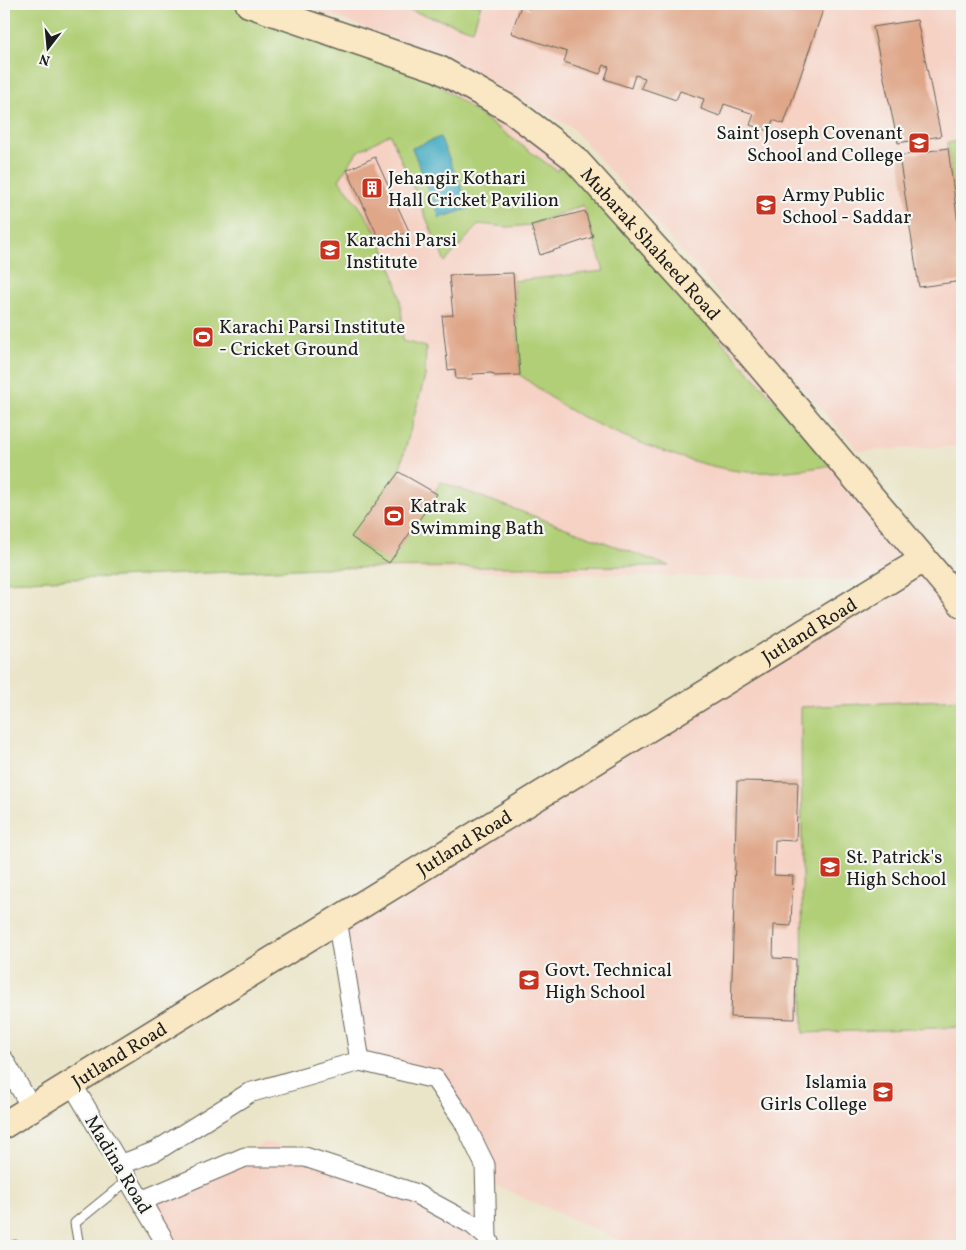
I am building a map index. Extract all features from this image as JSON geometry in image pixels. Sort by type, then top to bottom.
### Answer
[{"type":"street","name":"Mubarak Shaheed Road","points":[[249,4],[439,69],[510,109],[573,158],[741,343],[962,604]]},
{"type":"street","name":"Jutland Road","points":[[4,1125],[71,1082],[924,559]]},
{"type":"street","points":[[337,919],[360,1061]]},
{"type":"street","points":[[4,1060],[31,1107]]},
{"type":"street","points":[[124,1172],[249,1093],[360,1061],[435,1079],[463,1120],[485,1165],[488,1242]]},
{"type":"street","name":"Madina Road","points":[[71,1082],[166,1246]]},
{"type":"street","points":[[141,1201],[245,1157],[305,1157],[414,1193],[473,1225],[488,1242]]},
{"type":"lane","points":[[79,1246],[75,1223],[124,1172]]},
{"type":"shaded area","points":[[4,4],[249,4],[439,69],[573,158],[962,604],[962,1246],[632,1246],[488,1182],[436,1078],[364,1064],[341,917],[888,581],[318,568],[4,582]]},
{"type":"shaded area","name":"Army Public School - Saddar","points":[[298,4],[962,4],[962,446],[859,451],[572,128],[446,57]]},
{"type":"shaded area","points":[[267,1142],[490,1221],[496,1246],[166,1246],[141,1201]]},
{"type":"green space","name":"Karachi Parsi Institute","points":[[4,4],[227,4],[418,70],[557,171],[563,163],[832,465],[791,471],[749,472],[707,465],[635,441],[591,421],[560,404],[520,375],[514,281],[604,271],[583,205],[531,225],[508,227],[479,224],[445,262],[390,134],[357,152],[339,180],[366,216],[387,255],[399,297],[402,318],[402,341],[426,347],[425,376],[399,472],[351,538],[389,562],[437,494],[434,492],[441,482],[669,566],[318,568],[4,582]]},
{"type":"green space","points":[[389,4],[481,4],[473,30]]},
{"type":"green space","points":[[962,141],[962,239],[960,239],[947,143]]},
{"type":"green space","points":[[962,699],[962,1027],[803,1033],[801,707]]},
{"type":"water","points":[[440,137],[470,208],[440,218],[412,148]]},
{"type":"building","points":[[532,4],[825,4],[784,124],[773,120],[769,131],[750,125],[754,114],[724,104],[720,116],[701,109],[704,99],[680,91],[676,100],[641,88],[645,78],[635,75],[631,88],[605,79],[609,67],[604,65],[600,74],[564,62],[567,52],[511,33],[521,6],[530,9]]},
{"type":"building","points":[[917,20],[941,136],[898,143],[873,27]]},
{"type":"building","points":[[948,148],[960,239],[962,239],[962,281],[919,287],[899,156]]},
{"type":"building","name":"Jehangir Kothari Hall Cricket Pavilion","points":[[375,157],[409,231],[381,243],[347,170]]},
{"type":"building","points":[[585,211],[593,237],[540,255],[531,225]]},
{"type":"building","points":[[513,273],[520,375],[495,376],[492,373],[473,374],[472,379],[456,379],[455,369],[448,370],[442,316],[453,315],[449,275]]},
{"type":"building","name":"Katrak Swimming Bath","points":[[399,472],[437,494],[389,563],[351,537]]},
{"type":"building","points":[[737,781],[798,782],[796,841],[775,840],[774,875],[793,876],[791,926],[774,925],[773,958],[796,959],[795,1019],[731,1017]]},
{"type":"place","name":"Saint Joseph Covenant School and College","points":[[919,143]]},
{"type":"place","name":"Jehangir Kothari Hall Cricket Pavilion","points":[[372,188]]},
{"type":"place","name":"Army Public School - Saddar","points":[[766,205]]},
{"type":"place","name":"Karachi Parsi Institute","points":[[330,250]]},
{"type":"place","name":"Karachi Parsi Institute - Cricket Ground","points":[[203,337]]},
{"type":"place","name":"Katrak Swimming Bath","points":[[394,516]]},
{"type":"place","name":"St. Patrick's High School","points":[[830,867]]},
{"type":"place","name":"Govt. Technical High School","points":[[529,980]]},
{"type":"place","name":"Islamia Girls College","points":[[883,1092]]}]
